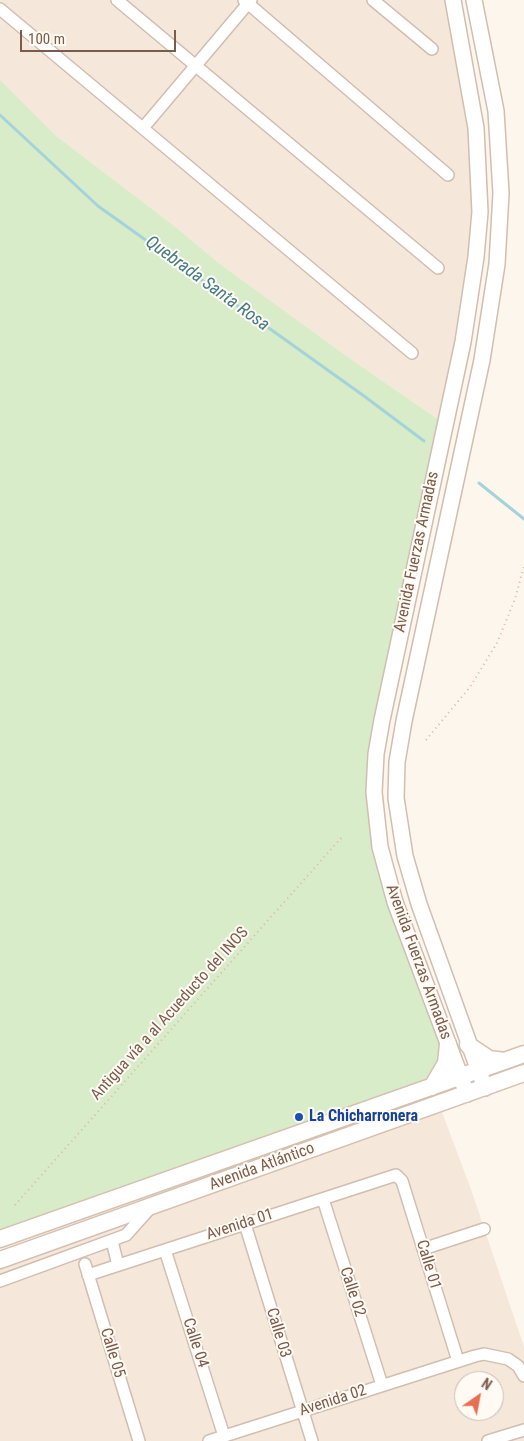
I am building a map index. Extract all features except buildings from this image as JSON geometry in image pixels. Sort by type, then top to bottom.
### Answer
[{"type":"main road","points":[[432,1087],[446,1064],[448,1044]]},
{"type":"main road","points":[[468,1045],[489,1059],[505,1061]]},
{"type":"main road","name":"Avenida Atlántico","points":[[0,1239],[524,1054]]},
{"type":"main road","name":"Avenida Atlántico","points":[[0,1260],[524,1074]]},
{"type":"street","points":[[117,0],[438,268]]},
{"type":"street","points":[[374,0],[432,49]]},
{"type":"street","name":"Avenida Fuerzas Armadas","points":[[453,0],[476,128],[480,212],[476,257],[463,342],[382,720],[376,754],[374,792],[377,830],[388,880],[411,948],[467,1094]]},
{"type":"street","name":"Avenida Fuerzas Armadas","points":[[474,0],[491,78],[499,140],[501,193],[498,264],[482,360],[404,721],[396,780],[397,817],[405,856],[427,929],[485,1088]]},
{"type":"street","points":[[143,128],[247,1],[448,175]]},
{"type":"street","points":[[0,9],[412,353]]},
{"type":"street","name":"Avenida 01","points":[[87,1270],[118,1265],[393,1176]]},
{"type":"street","name":"Calle 01","points":[[393,1176],[398,1176],[402,1181],[458,1361]]},
{"type":"street","name":"Calle 02","points":[[323,1199],[382,1385]]},
{"type":"street","points":[[0,1281],[112,1241],[135,1228],[153,1206]]},
{"type":"street","name":"Calle 03","points":[[245,1224],[312,1441]]},
{"type":"street","points":[[423,1250],[484,1229]]},
{"type":"street","points":[[112,1241],[118,1265]]},
{"type":"street","name":"Calle 04","points":[[165,1250],[224,1436]]},
{"type":"street","name":"Calle 05","points":[[87,1270],[140,1441]]},
{"type":"street","name":"Avenida 02","points":[[209,1441],[484,1354],[496,1355],[518,1366],[524,1376]]},
{"type":"street","points":[[488,1441],[524,1430]]},
{"type":"path","points":[[426,740],[470,688],[493,651],[503,630],[524,566]]},
{"type":"path","name":"Antigua vía a al Acueducto del INOS","points":[[15,1205],[342,837]]},
{"type":"shaded area","points":[[0,0],[453,0],[480,212],[445,424],[355,362],[220,264],[173,225],[55,135],[27,110],[0,80]]},
{"type":"shaded area","points":[[439,1104],[472,1192],[524,1347],[524,1441],[0,1441],[0,1260]]},
{"type":"green space","points":[[0,80],[55,135],[173,225],[220,264],[355,362],[445,424],[399,635],[375,812],[441,1027],[439,1078],[0,1239]]},
{"type":"waterway","name":"Quebrada Santa Rosa","points":[[0,115],[98,206],[424,441]]},
{"type":"waterway","name":"Quebrada Santa Rosa","points":[[479,483],[524,519]]},
{"type":"place","name":"La Chicharronera","points":[[299,1117]]}]
